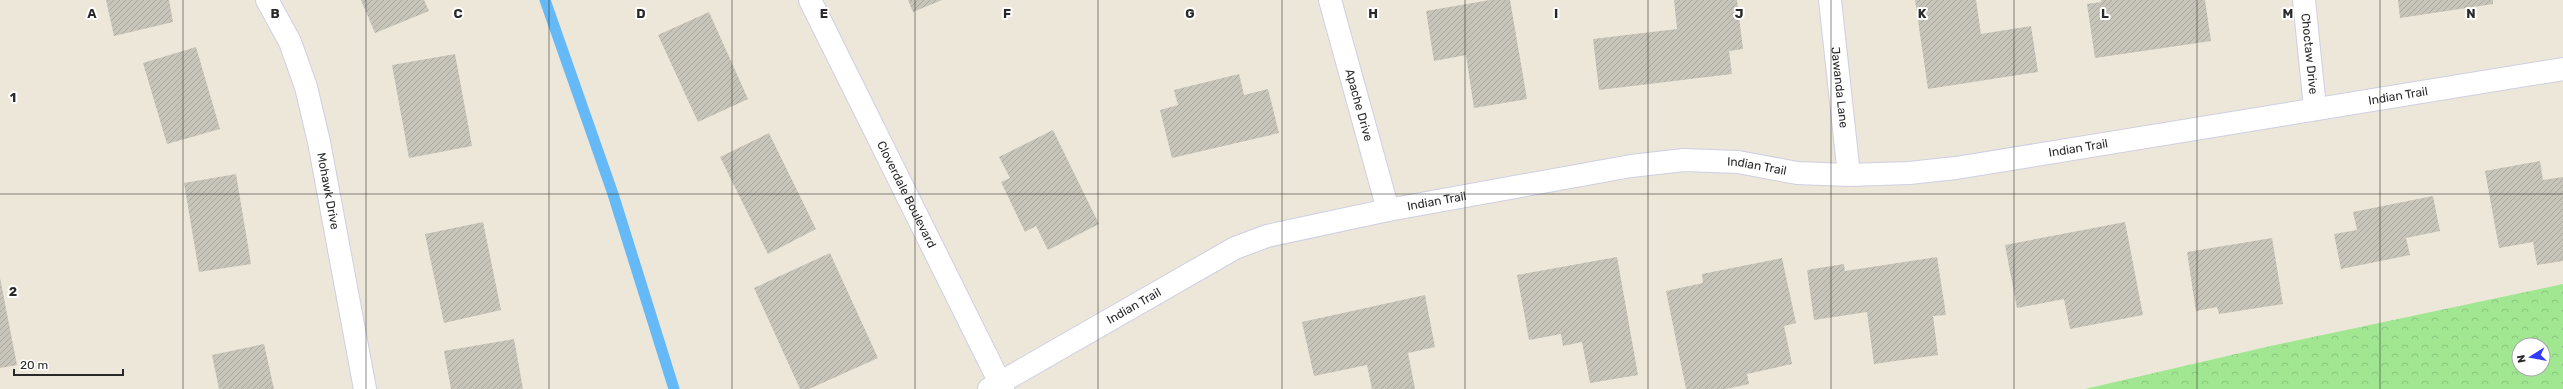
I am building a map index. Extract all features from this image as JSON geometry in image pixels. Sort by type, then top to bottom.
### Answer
[{"type":"street","name":"Mohawk Drive","points":[[267,0],[290,42],[306,87],[319,142],[365,389]]},
{"type":"street","name":"Cloverdale Boulevard","points":[[810,0],[997,387]]},
{"type":"street","name":"Apache Drive","points":[[1330,0],[1388,210]]},
{"type":"street","name":"Jawanda Lane","points":[[1830,0],[1849,175]]},
{"type":"street","name":"Choctaw Drive","points":[[2304,0],[2315,108]]},
{"type":"street","name":"Indian Trail","points":[[997,387],[1235,248],[1267,236],[1388,210],[1631,166],[1684,160],[1738,162],[1797,173],[1849,175],[1909,173],[1956,168],[2315,108],[2563,69]]},
{"type":"green space","points":[[2563,284],[2563,389],[2085,389],[2266,347]]},
{"type":"building","points":[[106,0],[169,0],[173,22],[114,36]]},
{"type":"building","points":[[361,0],[424,0],[429,11],[375,33]]},
{"type":"building","points":[[908,0],[942,0],[913,12]]},
{"type":"building","points":[[1490,0],[1510,0],[1527,99],[1474,108],[1466,55],[1434,61],[1426,11]]},
{"type":"building","points":[[1674,0],[1737,0],[1743,49],[1729,51],[1732,74],[1599,90],[1593,39],[1677,29]]},
{"type":"building","points":[[1915,0],[1976,0],[1981,34],[2031,26],[2038,72],[1928,89]]},
{"type":"building","points":[[2101,0],[2205,0],[2211,41],[2095,58],[2087,4],[2101,2]]},
{"type":"building","points":[[2398,0],[2493,0],[2493,4],[2400,18]]},
{"type":"building","points":[[709,12],[748,99],[698,122],[658,35]]},
{"type":"building","points":[[196,47],[220,129],[167,144],[143,63]]},
{"type":"building","points":[[455,54],[472,146],[409,158],[392,65]]},
{"type":"building","points":[[1239,74],[1244,95],[1268,89],[1279,133],[1172,158],[1160,110],[1178,105],[1174,90]]},
{"type":"building","points":[[1053,130],[1099,224],[1048,250],[1036,226],[1025,232],[1001,182],[1010,178],[999,157]]},
{"type":"building","points":[[769,133],[816,229],[768,254],[720,157]]},
{"type":"building","points":[[2540,161],[2543,180],[2563,177],[2563,261],[2537,265],[2533,242],[2499,248],[2485,171]]},
{"type":"building","points":[[236,174],[251,264],[199,272],[184,183]]},
{"type":"building","points":[[2433,196],[2440,231],[2406,238],[2410,255],[2341,269],[2334,234],[2357,230],[2353,212]]},
{"type":"building","points":[[483,222],[501,310],[444,323],[425,234]]},
{"type":"building","points":[[2125,222],[2143,315],[2070,329],[2064,299],[2017,308],[2005,245]]},
{"type":"building","points":[[2272,238],[2283,304],[2219,314],[2217,307],[2196,311],[2187,252]]},
{"type":"building","points":[[830,253],[878,358],[809,389],[800,389],[754,288]]},
{"type":"building","points":[[1617,257],[1638,375],[1590,383],[1582,342],[1563,346],[1561,334],[1529,340],[1517,275]]},
{"type":"building","points":[[1937,257],[1946,315],[1933,316],[1938,355],[1874,364],[1867,312],[1814,320],[1807,270],[1844,264],[1845,271]]},
{"type":"building","points":[[1782,258],[1796,323],[1784,326],[1792,364],[1747,374],[1749,384],[1726,389],[1686,389],[1666,291],[1703,283],[1702,274]]},
{"type":"building","points":[[0,278],[17,365],[0,368]]},
{"type":"building","points":[[1425,295],[1435,347],[1408,353],[1415,389],[1372,389],[1367,365],[1314,376],[1302,322]]},
{"type":"building","points":[[514,339],[523,389],[451,389],[444,351]]},
{"type":"building","points":[[264,344],[274,389],[219,389],[212,355]]},
{"type":"waterway","points":[[545,0],[613,194],[674,389]]}]
